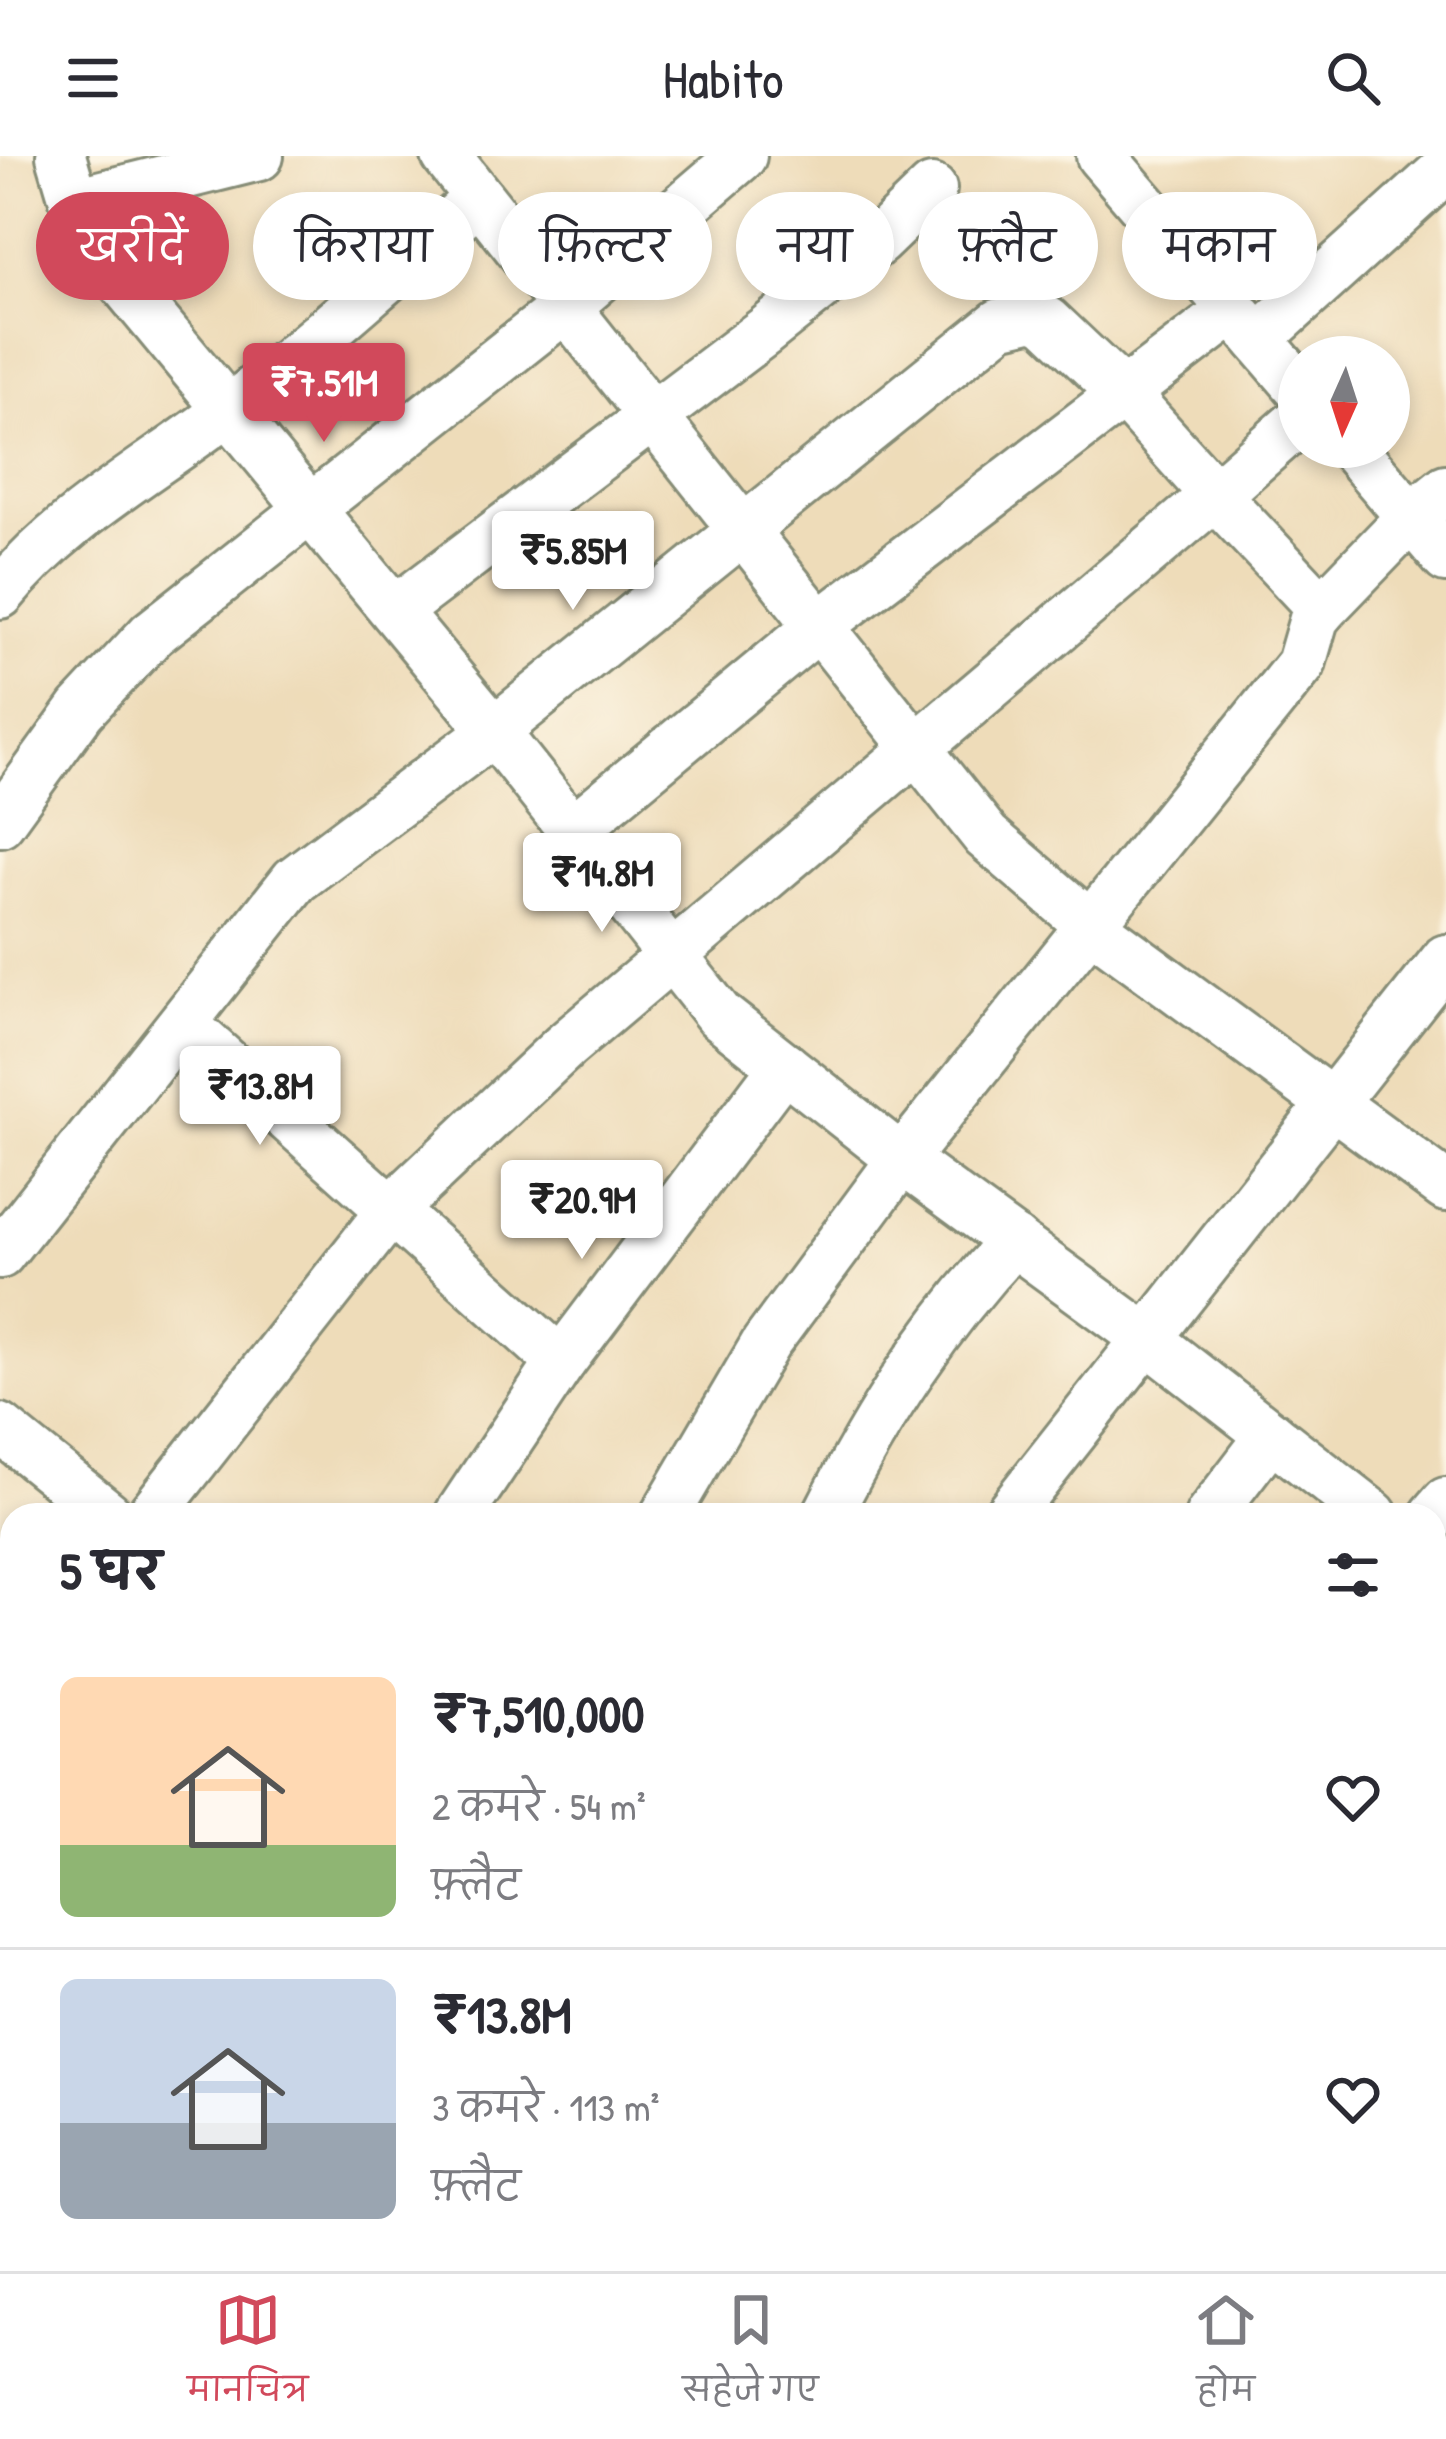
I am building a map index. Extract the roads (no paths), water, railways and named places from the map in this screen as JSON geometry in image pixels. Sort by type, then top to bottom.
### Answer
[{"type":"street","points":[[61,156],[73,192]]},
{"type":"street","points":[[116,192],[259,156]]},
{"type":"street","points":[[446,156],[986,836],[1091,926],[1446,1187]]},
{"type":"street","points":[[0,822],[81,710],[152,634],[566,308],[742,156]]},
{"type":"street","points":[[1111,160],[1278,362]]},
{"type":"street","points":[[572,830],[819,626],[1123,393],[1245,324],[1446,169]]},
{"type":"street","points":[[395,611],[878,241],[932,189]]},
{"type":"street","points":[[0,594],[17,572],[95,503],[228,410],[479,198]]},
{"type":"street","points":[[137,300],[494,731],[719,1015],[1358,1503]]},
{"type":"street","points":[[0,1254],[296,880],[494,731],[1000,323],[1034,315],[1047,321],[1123,393],[1322,609]]},
{"type":"street","points":[[160,1503],[392,1209],[565,1046],[1278,440]]},
{"type":"street","points":[[1380,468],[1428,503],[1446,558]]},
{"type":"street","points":[[672,1503],[766,1343],[902,1159],[1301,664],[1322,609],[1428,503]]},
{"type":"street","points":[[1017,1503],[1446,959]]},
{"type":"street","points":[[183,1024],[561,1362]]},
{"type":"street","points":[[467,1503],[561,1362],[784,1066]]},
{"type":"street","points":[[833,1503],[872,1427],[972,1286],[1014,1241]]},
{"type":"street","points":[[0,1428],[93,1503]]},
{"type":"street","points":[[1219,1503],[1271,1436]]}]
